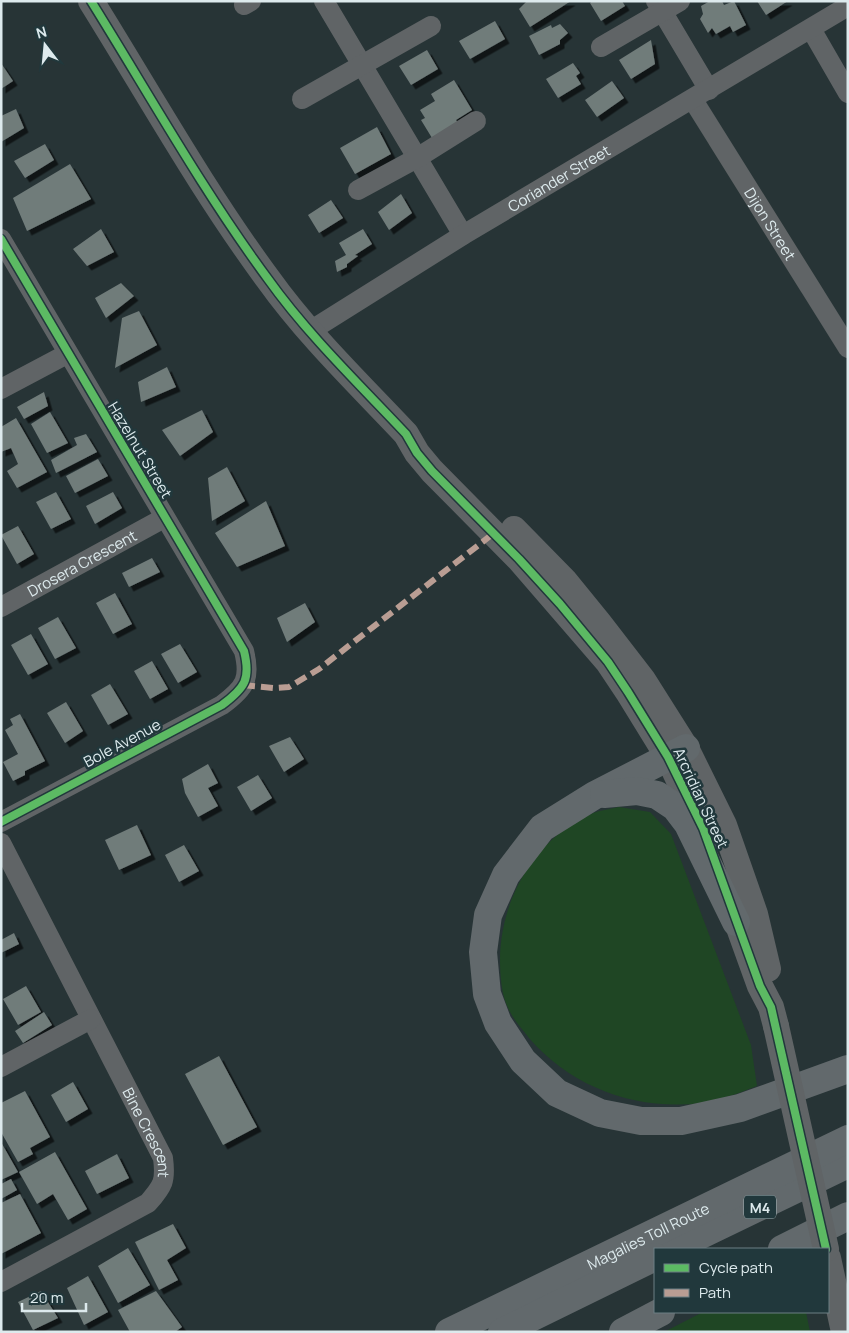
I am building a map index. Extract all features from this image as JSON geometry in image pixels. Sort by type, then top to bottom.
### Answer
[{"type":"highway","points":[[677,753],[595,795],[542,828],[506,875],[488,915],[483,952],[487,994],[498,1023],[522,1061],[557,1093],[600,1112],[642,1121],[681,1121],[740,1108],[848,1069]]},
{"type":"highway","points":[[595,795],[637,791],[658,795],[675,807],[688,824],[736,922]]},
{"type":"highway","name":"Magalies Toll Route","points":[[449,1332],[848,1139]]},
{"type":"highway","name":"Magalies Toll Route","points":[[674,1248],[848,1164]]},
{"type":"highway","points":[[784,1248],[848,1216]]},
{"type":"highway","name":"Magalies Toll Route","points":[[502,1332],[654,1257]]},
{"type":"highway","points":[[624,1332],[659,1313]]},
{"type":"street","name":"Arcridian Street","points":[[91,1],[222,213],[268,280],[310,331],[406,434],[417,453],[432,471],[519,559],[608,662],[628,692],[677,753],[724,825],[755,914],[766,954],[773,994],[773,1016]]},
{"type":"street","points":[[324,1],[463,235]]},
{"type":"street","points":[[601,47],[659,6],[680,1]]},
{"type":"street","name":"Dijon Street","points":[[659,6],[701,95],[848,348]]},
{"type":"street","name":"Coriander Street","points":[[310,331],[463,235],[848,6]]},
{"type":"street","points":[[302,99],[430,26]]},
{"type":"street","points":[[810,29],[848,93]]},
{"type":"street","points":[[358,190],[417,158],[476,121]]},
{"type":"street","name":"Hazelnut Street","points":[[1,239],[67,354],[244,650],[248,665],[246,677]]},
{"type":"street","points":[[1,389],[67,354]]},
{"type":"street","name":"Drosera Crescent","points":[[1,607],[164,518]]},
{"type":"street","name":"Bole Avenue","points":[[1,822],[222,705],[238,694],[246,677]]},
{"type":"street","name":"Arcridian Street","points":[[677,753],[736,922],[773,1016],[826,1248]]},
{"type":"street","name":"Bine Crescent","points":[[1,843],[163,1158],[165,1173],[164,1182],[148,1203],[1,1282]]},
{"type":"street","points":[[1,1067],[91,1019]]},
{"type":"street","points":[[829,1263],[843,1328]]},
{"type":"green space","points":[[619,807],[650,812],[671,834],[751,1045],[757,1086],[716,1100],[678,1105],[630,1099],[607,1092],[585,1083],[546,1055],[529,1038],[509,1010],[504,998],[500,958],[507,913],[515,892],[539,854],[555,837],[593,813]]},
{"type":"green space","points":[[701,1313],[806,1313],[810,1332],[664,1332]]},
{"type":"building","points":[[527,1],[571,1],[530,27],[519,9]]},
{"type":"building","points":[[592,1],[622,1],[625,6],[601,21],[590,3]]},
{"type":"building","points":[[710,1],[722,1],[724,5],[734,1],[746,25],[733,32],[730,26],[716,34],[712,28],[708,33],[700,19],[703,14],[701,6]]},
{"type":"building","points":[[757,1],[788,1],[766,15]]},
{"type":"building","points":[[495,21],[505,39],[470,59],[459,41]]},
{"type":"building","points":[[560,24],[568,33],[560,40],[560,44],[539,55],[529,36],[551,25],[552,28]]},
{"type":"building","points":[[651,40],[655,64],[631,79],[619,60]]},
{"type":"building","points":[[427,50],[438,69],[411,85],[399,66]]},
{"type":"building","points":[[1,63],[13,81],[1,89]]},
{"type":"building","points":[[573,63],[580,73],[576,76],[581,84],[558,98],[546,79]]},
{"type":"building","points":[[454,80],[472,110],[456,120],[458,123],[432,138],[421,120],[425,118],[420,110],[435,101],[431,94]]},
{"type":"building","points":[[612,81],[624,98],[597,117],[585,100]]},
{"type":"building","points":[[16,109],[24,128],[1,142],[1,116]]},
{"type":"building","points":[[377,127],[391,154],[355,174],[340,148]]},
{"type":"building","points":[[45,144],[54,160],[25,178],[14,161]]},
{"type":"building","points":[[70,164],[91,199],[27,231],[13,198]]},
{"type":"building","points":[[401,194],[412,213],[389,230],[378,212]]},
{"type":"building","points":[[331,200],[343,218],[319,233],[308,215]]},
{"type":"building","points":[[101,229],[114,252],[87,266],[73,249]]},
{"type":"building","points":[[363,229],[372,244],[355,255],[358,256],[347,264],[347,267],[337,272],[335,261],[346,255],[339,243]]},
{"type":"building","points":[[121,283],[134,296],[106,318],[95,298]]},
{"type":"building","points":[[139,311],[157,345],[115,368],[122,318]]},
{"type":"building","points":[[167,367],[176,387],[141,402],[138,382]]},
{"type":"building","points":[[44,392],[48,406],[24,419],[17,407]]},
{"type":"building","points":[[202,410],[213,432],[180,456],[162,430]]},
{"type":"building","points":[[50,412],[68,443],[47,453],[31,424]]},
{"type":"building","points":[[16,418],[47,472],[17,488],[7,471],[18,464],[11,448],[1,452],[1,427]]},
{"type":"building","points":[[86,434],[97,452],[56,473],[51,460],[77,445],[74,438]]},
{"type":"building","points":[[98,459],[108,476],[75,493],[66,476]]},
{"type":"building","points":[[227,467],[245,501],[212,521],[208,478]]},
{"type":"building","points":[[56,492],[71,519],[51,529],[36,502]]},
{"type":"building","points":[[113,492],[122,508],[95,524],[86,506]]},
{"type":"building","points":[[266,501],[285,546],[237,567],[215,533]]},
{"type":"building","points":[[18,526],[34,554],[17,564],[1,535]]},
{"type":"building","points":[[152,558],[160,572],[129,587],[122,573]]},
{"type":"building","points":[[115,593],[132,624],[113,634],[96,603]]},
{"type":"building","points":[[305,603],[315,622],[287,642],[277,618]]},
{"type":"building","points":[[58,617],[76,648],[55,659],[38,628]]},
{"type":"building","points":[[31,634],[48,664],[28,675],[11,645]]},
{"type":"building","points":[[180,644],[197,672],[178,683],[161,654]]},
{"type":"building","points":[[152,661],[168,689],[150,699],[134,671]]},
{"type":"building","points":[[110,684],[128,714],[108,725],[91,695]]},
{"type":"building","points":[[66,702],[83,731],[65,743],[47,713]]},
{"type":"building","points":[[20,714],[45,761],[25,771],[25,775],[13,781],[3,762],[18,754],[5,730],[13,725],[10,719]]},
{"type":"building","points":[[290,737],[304,759],[284,772],[269,746]]},
{"type":"building","points":[[208,764],[218,783],[208,788],[218,806],[198,817],[185,793],[182,779]]},
{"type":"building","points":[[258,775],[272,798],[251,811],[237,787]]},
{"type":"building","points":[[137,825],[151,855],[119,870],[105,840]]},
{"type":"building","points":[[184,845],[199,871],[179,882],[165,855]]},
{"type":"building","points":[[14,933],[19,944],[1,953],[1,940]]},
{"type":"building","points":[[26,986],[41,1012],[18,1025],[3,999]]},
{"type":"building","points":[[44,1012],[52,1025],[23,1043],[15,1031]]},
{"type":"building","points":[[219,1056],[257,1127],[223,1145],[185,1074]]},
{"type":"building","points":[[73,1082],[88,1109],[66,1122],[51,1095]]},
{"type":"building","points":[[25,1091],[50,1137],[30,1148],[33,1154],[18,1162],[1,1132],[1,1103]]},
{"type":"building","points":[[1,1142],[18,1172],[1,1180]]},
{"type":"building","points":[[55,1152],[87,1209],[68,1220],[53,1194],[37,1204],[19,1172]]},
{"type":"building","points":[[117,1154],[129,1178],[97,1194],[85,1171]]},
{"type":"building","points":[[11,1179],[17,1190],[1,1199],[1,1184]]},
{"type":"building","points":[[20,1194],[41,1233],[1,1254],[1,1203]]},
{"type":"building","points":[[173,1224],[186,1248],[167,1260],[178,1280],[159,1290],[135,1242]]},
{"type":"building","points":[[128,1248],[150,1285],[118,1303],[98,1266]]},
{"type":"building","points":[[88,1276],[108,1312],[84,1325],[67,1288]]},
{"type":"building","points":[[41,1291],[58,1318],[33,1330],[18,1302]]},
{"type":"building","points":[[156,1291],[182,1327],[175,1332],[130,1332],[118,1310]]},
{"type":"marked path","points":[[243,685],[274,688],[289,687],[319,669],[494,533]]},
{"type":"cycle path","points":[[91,1],[221,212],[283,300],[334,359],[406,434],[417,453],[432,471],[519,559],[560,604],[608,662],[668,757],[703,828],[760,986],[771,1007],[826,1248]]},
{"type":"cycle path","points":[[1,239],[244,651],[247,669],[241,688],[222,705],[1,822]]}]
